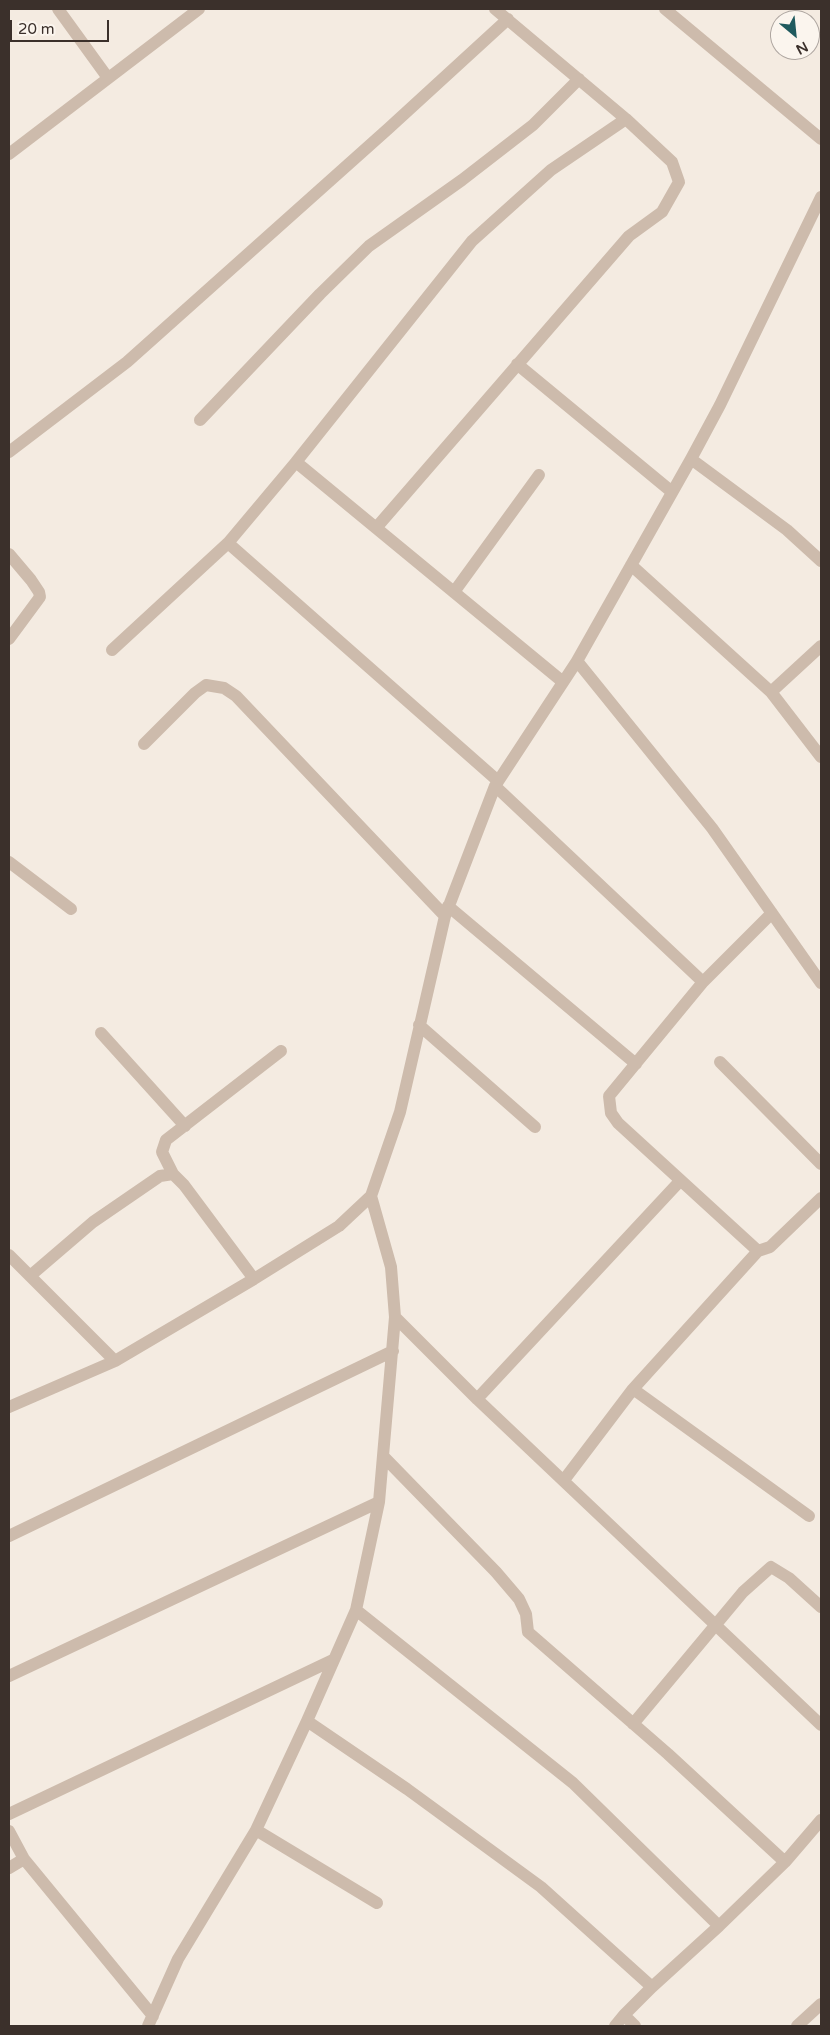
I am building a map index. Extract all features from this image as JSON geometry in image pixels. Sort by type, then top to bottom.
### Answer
[{"type":"street","points":[[58,9],[108,78]]},
{"type":"street","points":[[9,154],[199,9]]},
{"type":"street","points":[[376,528],[629,236],[662,212],[679,182],[672,162],[626,119],[495,9]]},
{"type":"street","points":[[665,9],[821,139]]},
{"type":"street","points":[[9,452],[127,362],[382,135],[508,19]]},
{"type":"street","points":[[200,420],[320,294],[369,246],[462,180],[533,125],[579,79]]},
{"type":"street","points":[[112,650],[228,544],[296,462],[472,241],[551,170],[626,119]]},
{"type":"street","points":[[9,1407],[115,1361],[254,1280],[340,1226],[372,1196],[400,1112],[447,911],[496,784],[577,661],[691,459],[720,405],[821,197]]},
{"type":"street","points":[[517,364],[672,492]]},
{"type":"street","points":[[691,459],[787,530],[821,561]]},
{"type":"street","points":[[296,462],[563,682]]},
{"type":"street","points":[[454,592],[539,474]]},
{"type":"street","points":[[228,544],[496,784],[703,982]]},
{"type":"street","points":[[9,554],[39,592],[40,598],[9,639]]},
{"type":"street","points":[[631,565],[771,692],[821,757]]},
{"type":"street","points":[[771,692],[821,646]]},
{"type":"street","points":[[577,661],[712,828],[821,983]]},
{"type":"street","points":[[144,744],[195,693],[206,685],[224,688],[236,696],[447,911],[636,1064]]},
{"type":"street","points":[[9,862],[71,909]]},
{"type":"street","points":[[758,1251],[618,1123],[611,1113],[610,1096],[703,982],[772,913]]},
{"type":"street","points":[[419,1025],[535,1127]]},
{"type":"street","points":[[101,1033],[185,1126]]},
{"type":"street","points":[[254,1280],[173,1174],[162,1152],[166,1140],[281,1051]]},
{"type":"street","points":[[720,1062],[821,1164]]},
{"type":"street","points":[[30,1276],[93,1222],[160,1176],[173,1174]]},
{"type":"street","points":[[477,1398],[680,1181]]},
{"type":"street","points":[[9,1831],[24,1859],[150,2021],[178,1960],[256,1830],[307,1722],[356,1610],[379,1502],[395,1317],[391,1267],[372,1196]]},
{"type":"street","points":[[564,1480],[633,1389],[758,1251],[770,1248],[821,1198]]},
{"type":"street","points":[[9,1255],[115,1361]]},
{"type":"street","points":[[395,1317],[477,1398],[821,1725]]},
{"type":"street","points":[[9,1536],[393,1351]]},
{"type":"street","points":[[633,1389],[809,1516]]},
{"type":"street","points":[[383,1456],[496,1572],[519,1599],[526,1614],[528,1632],[785,1862]]},
{"type":"street","points":[[9,1676],[379,1502]]},
{"type":"street","points":[[633,1724],[744,1592],[771,1567],[790,1578],[821,1606]]},
{"type":"street","points":[[356,1610],[573,1783],[719,1926]]},
{"type":"street","points":[[9,1814],[333,1660]]},
{"type":"street","points":[[307,1722],[407,1789],[541,1887],[652,1987]]},
{"type":"street","points":[[615,2026],[652,1987],[785,1862],[821,1820]]},
{"type":"street","points":[[256,1830],[377,1903]]},
{"type":"street","points":[[9,1868],[24,1859]]},
{"type":"street","points":[[797,2026],[821,2004]]},
{"type":"street","points":[[624,2015],[635,2026]]}]
